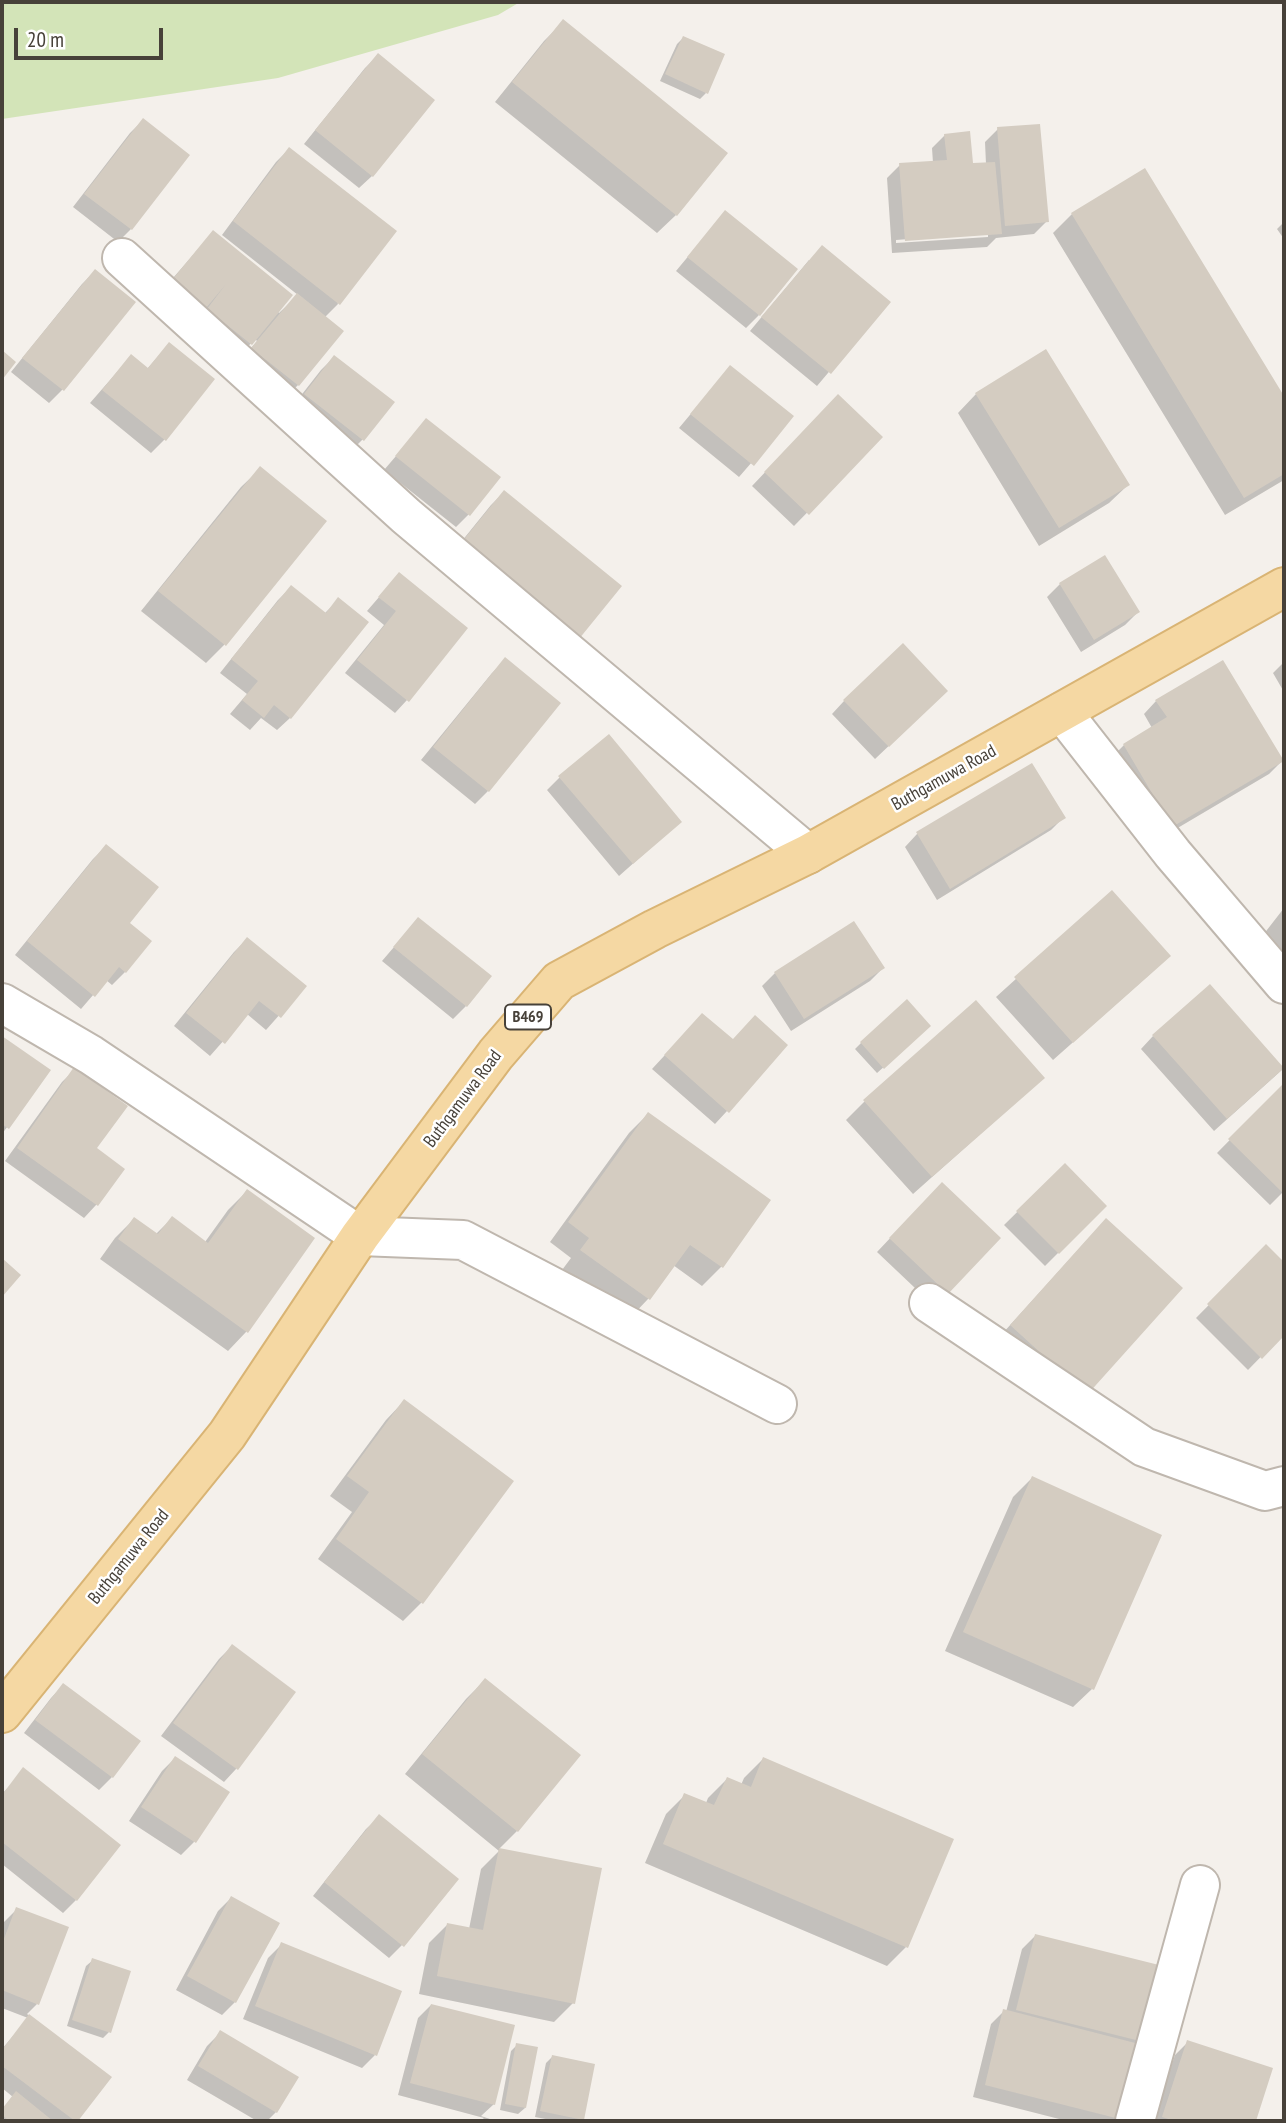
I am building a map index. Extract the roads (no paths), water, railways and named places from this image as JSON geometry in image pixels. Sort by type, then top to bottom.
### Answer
[{"type":"main road","name":"Buthgamuwa Road","points":[[2,1713],[227,1435],[360,1236],[496,1055],[559,981],[655,929],[808,854],[1284,587]]},
{"type":"street","points":[[122,258],[406,516],[808,854]]},
{"type":"street","points":[[1062,712],[1173,854],[1284,984]]},
{"type":"street","points":[[2,1003],[91,1055],[360,1236],[463,1240],[777,1404]]},
{"type":"street","points":[[929,1303],[1144,1447],[1265,1491],[1284,1486]]},
{"type":"street","points":[[1135,2121],[1200,1885]]}]
